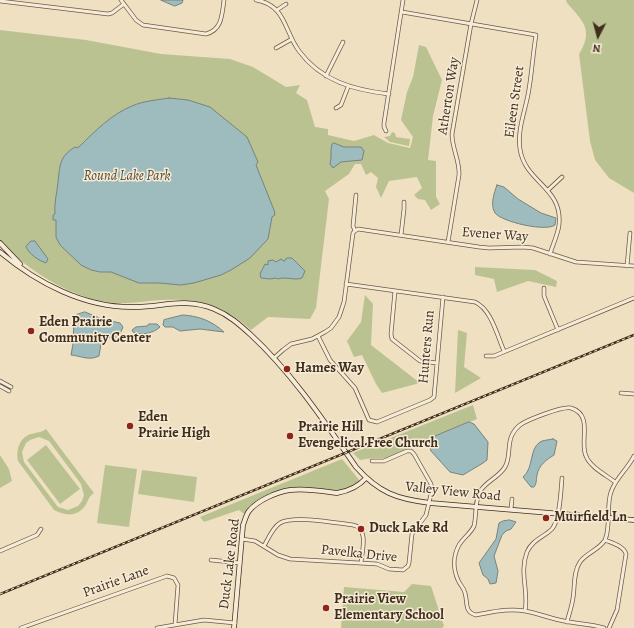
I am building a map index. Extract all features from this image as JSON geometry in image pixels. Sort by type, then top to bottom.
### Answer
[{"type":"street","points":[[25,4],[26,0]]},
{"type":"street","points":[[121,0],[136,20],[143,25],[206,34],[218,27],[222,18],[224,0]]},
{"type":"street","points":[[256,0],[268,3],[277,10],[282,17],[292,39],[306,59],[326,76],[348,87],[389,94]]},
{"type":"street","points":[[386,131],[384,123],[404,0]]},
{"type":"street","name":"Atherton Way","points":[[448,242],[459,175],[459,167],[453,146],[452,134],[471,24],[477,0]]},
{"type":"street","points":[[0,1],[108,14],[112,13],[124,4]]},
{"type":"street","points":[[277,10],[286,4]]},
{"type":"street","points":[[402,12],[471,24]]},
{"type":"street","name":"Eileen Street","points":[[471,24],[536,35],[529,90],[521,121],[519,140],[522,158],[525,165],[534,177],[548,190],[557,206],[559,227],[550,254]]},
{"type":"street","points":[[276,48],[292,39]]},
{"type":"street","points":[[326,76],[343,42]]},
{"type":"street","points":[[336,108],[341,105],[348,87]]},
{"type":"street","points":[[548,190],[562,177]]},
{"type":"street","points":[[274,358],[291,344],[318,336],[331,328],[339,316],[344,302],[353,233],[355,231],[353,226],[356,195]]},
{"type":"street","points":[[401,235],[404,202]]},
{"type":"street","name":"Evener Way","points":[[355,231],[358,229],[489,248],[533,248],[576,262],[634,266]]},
{"type":"street","points":[[627,266],[630,233]]},
{"type":"street","name":"Valley View Road","points":[[0,243],[25,270]]},
{"type":"street","name":"Valley View Road","points":[[0,252],[12,262],[38,278],[68,294],[97,304],[119,307],[134,307],[181,302],[199,304],[210,307],[234,320],[274,358],[287,373],[356,467],[366,478],[379,488],[399,498],[430,503],[634,520]]},
{"type":"street","points":[[346,284],[475,302],[484,307],[504,351]]},
{"type":"street","points":[[544,288],[544,296],[558,330]]},
{"type":"street","points":[[395,291],[391,334],[392,339],[420,361],[437,363]]},
{"type":"street","name":"Hunters Run","points":[[318,336],[328,357],[355,388],[369,420],[374,422],[432,399],[434,394],[443,297]]},
{"type":"street","points":[[486,356],[494,356],[634,298]]},
{"type":"street","points":[[0,381],[11,387]]},
{"type":"street","points":[[0,386],[9,391]]},
{"type":"street","points":[[621,393],[634,394]]},
{"type":"street","points":[[604,628],[590,624],[567,622],[525,611],[502,610],[476,615],[469,612],[467,609],[465,591],[456,574],[454,560],[459,546],[473,528],[479,494],[482,489],[500,473],[507,464],[511,436],[515,430],[524,423],[564,407],[574,410],[582,418],[585,432],[584,451],[588,460],[615,482]]},
{"type":"street","points":[[372,461],[384,462],[411,451],[431,484],[432,490],[430,503]]},
{"type":"street","points":[[567,622],[573,598],[577,568],[583,559],[597,549],[605,540],[610,493],[615,482],[627,468],[634,456]]},
{"type":"street","name":"Duck Lake Road","points":[[234,628],[243,525],[246,516],[254,506],[281,492],[291,490],[342,492],[356,488],[366,478]]},
{"type":"street","points":[[525,611],[526,596],[523,571],[527,552],[533,543],[554,526],[558,513],[562,478]]},
{"type":"street","points":[[511,510],[512,499]]},
{"type":"street","name":"Pavelka Drive","points":[[242,539],[255,541],[278,555],[290,559],[377,564],[393,570],[403,570],[409,563],[412,534],[426,515],[430,503]]},
{"type":"street","points":[[264,546],[278,524],[294,519],[356,525],[362,528],[363,534],[361,563]]},
{"type":"street","points":[[0,550],[37,535],[41,529]]},
{"type":"street","points":[[605,540],[622,548],[626,552],[617,610],[609,628]]},
{"type":"street","points":[[211,560],[240,563]]},
{"type":"street","name":"Prairie Lane","points":[[21,628],[167,576],[174,578],[178,585],[175,625]]},
{"type":"street","points":[[157,628],[204,620],[235,623]]},
{"type":"green space","points":[[566,0],[634,0],[634,193],[609,178],[595,160],[590,141],[579,54],[586,38],[585,26]]},
{"type":"green space","name":"Round Lake Park","points":[[0,30],[86,40],[161,54],[230,59],[253,67],[286,87],[300,85],[296,93],[307,100],[315,127],[328,129],[328,135],[354,141],[374,135],[388,143],[410,148],[413,137],[401,120],[407,92],[413,77],[419,45],[426,47],[442,80],[433,116],[428,160],[436,161],[436,197],[440,204],[431,210],[425,200],[418,199],[414,195],[422,188],[417,177],[389,181],[381,198],[376,187],[378,178],[371,172],[366,175],[361,164],[355,164],[349,174],[325,191],[329,199],[316,308],[310,319],[268,317],[251,330],[231,314],[198,302],[186,300],[161,300],[115,303],[100,301],[68,290],[37,273],[0,240]]},
{"type":"green space","points":[[392,132],[395,133],[396,137],[410,139],[409,146],[390,142],[384,137],[390,136]]},
{"type":"green space","points":[[475,267],[535,270],[557,281],[556,287],[528,281],[497,292],[494,279],[475,275]]},
{"type":"green space","points":[[365,295],[373,304],[371,345],[420,383],[382,393],[362,355],[354,357],[347,341],[361,322]]},
{"type":"green space","points":[[458,330],[467,333],[464,367],[481,378],[455,393]]},
{"type":"green space","points":[[473,405],[477,419],[387,458],[360,460],[353,453]]},
{"type":"green space","points":[[46,429],[94,493],[82,510],[75,514],[67,514],[54,510],[18,461],[18,449],[21,441],[31,434],[41,432]],"holes":[[[39,437],[49,441],[81,484],[84,495],[82,501],[78,506],[68,510],[58,507],[24,462],[22,452],[26,443]]]},
{"type":"green space","points":[[46,445],[80,489],[60,504],[27,460]]},
{"type":"green space","points":[[0,455],[9,469],[12,481],[0,488]]},
{"type":"green space","points":[[342,459],[360,481],[350,489],[333,491],[293,487],[270,494],[269,492],[269,495],[252,505],[244,514],[239,510],[204,522],[200,517]]},
{"type":"green space","points":[[105,465],[137,469],[129,527],[97,523]]},
{"type":"green space","points":[[142,470],[197,477],[194,502],[138,494]]},
{"type":"green space","points":[[412,584],[431,586],[444,626],[442,628],[341,628],[344,587],[404,592]]},
{"type":"water","points":[[161,0],[183,0],[182,3],[175,6]]},
{"type":"water","points":[[169,98],[188,100],[210,107],[247,137],[258,162],[256,165],[274,210],[275,215],[272,217],[268,239],[250,258],[231,270],[221,275],[194,283],[181,285],[139,283],[111,272],[91,270],[81,265],[60,245],[56,237],[56,220],[53,220],[53,215],[55,214],[55,202],[61,162],[66,154],[75,147],[77,148],[80,146],[111,118],[125,109],[141,103]]},
{"type":"water","points":[[334,143],[344,147],[361,147],[364,151],[362,160],[341,162],[333,168],[330,164],[331,147]]},
{"type":"water","points":[[497,185],[504,187],[518,199],[541,213],[556,218],[555,225],[550,227],[534,227],[515,223],[499,216],[495,213],[493,206]]},
{"type":"water","points":[[31,241],[35,241],[48,259],[46,263],[34,257],[28,250],[26,247]]},
{"type":"water","points":[[287,258],[292,258],[305,271],[302,278],[261,278],[260,274],[265,264],[268,265],[268,261],[273,260],[276,262],[281,259],[284,261]]},
{"type":"water","points":[[85,312],[102,319],[120,323],[123,327],[119,336],[114,338],[102,337],[99,356],[92,358],[71,355],[74,320],[76,315]]},
{"type":"water","points":[[183,315],[205,320],[224,332],[200,329],[180,331],[173,327],[165,327],[163,325],[164,320]]},
{"type":"water","points":[[149,324],[157,324],[160,327],[154,331],[143,334],[133,332],[132,330],[136,327],[147,326]]},
{"type":"water","points":[[469,422],[474,424],[488,442],[487,460],[463,475],[450,472],[431,451],[429,444],[431,438]]},
{"type":"water","points":[[553,439],[557,441],[554,455],[541,466],[538,471],[535,486],[531,487],[523,477],[529,469],[534,449],[540,442]]},
{"type":"water","points":[[510,520],[516,522],[511,529],[502,535],[494,556],[498,571],[496,583],[490,584],[488,579],[483,575],[479,563],[496,539],[499,523]]},
{"type":"railway","points":[[0,594],[634,335]]},
{"type":"place","name":"Eden Prairie Community Center","points":[[31,331]]},
{"type":"place","name":"Hames Way","points":[[287,369]]},
{"type":"place","name":"Eden Prairie High","points":[[130,426]]},
{"type":"place","name":"Prairie Hill Evengelical Free Church","points":[[290,436]]},
{"type":"place","name":"Muirfield Ln","points":[[546,518]]},
{"type":"place","name":"Duck Lake Rd","points":[[361,529]]},
{"type":"place","name":"Prairie View Elementary School","points":[[326,608]]}]
